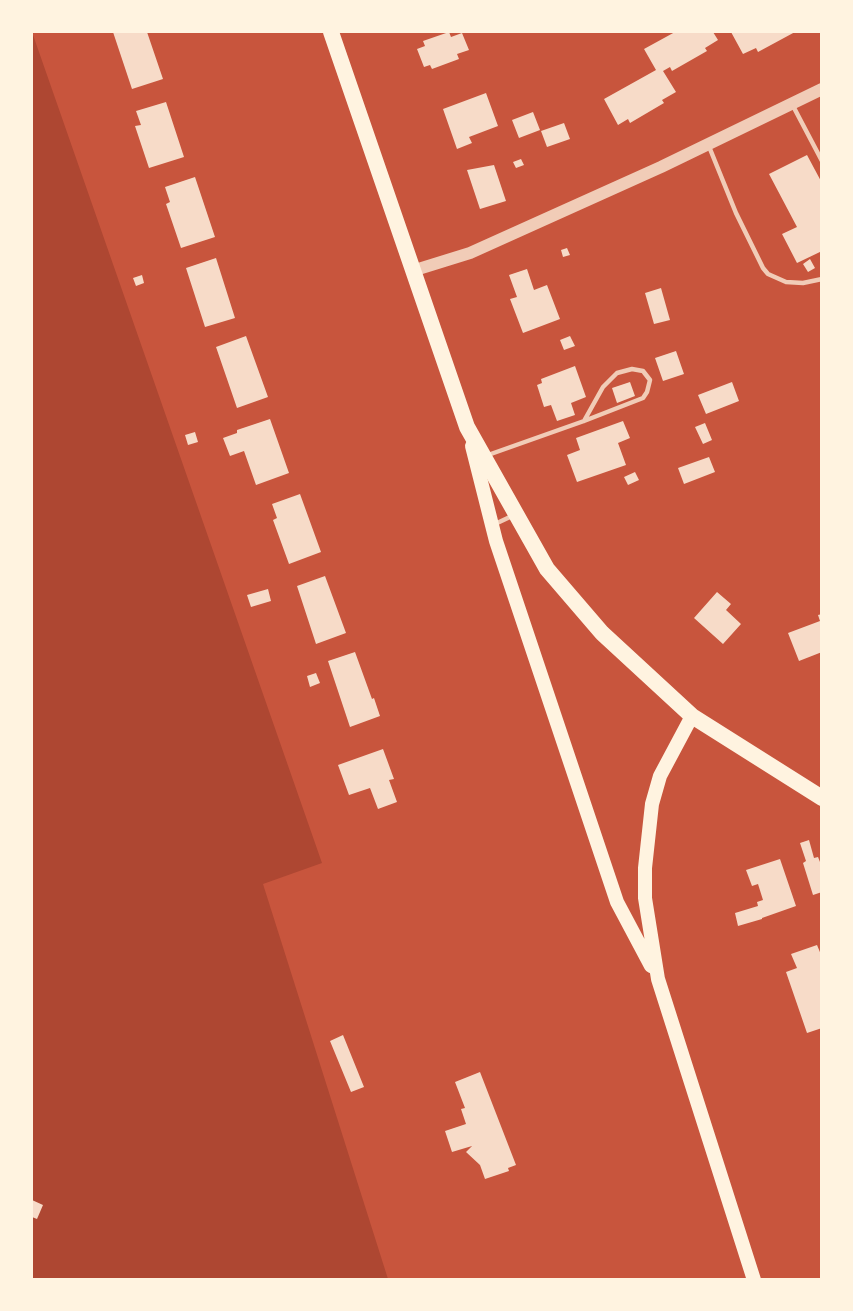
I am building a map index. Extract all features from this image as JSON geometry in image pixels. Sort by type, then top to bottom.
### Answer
[{"type":"main road","points":[[331,32],[467,427],[547,569],[602,633],[692,716],[821,798]]},
{"type":"main road","points":[[477,449],[492,525],[617,902],[658,979]]},
{"type":"main road","points":[[692,716],[660,776],[652,804],[645,868],[645,898],[658,979],[754,1279]]},
{"type":"street","points":[[412,271],[470,253],[821,89]]},
{"type":"lane","points":[[791,103],[821,161]]},
{"type":"lane","points":[[708,144],[737,213],[768,274],[786,282],[803,283],[821,279]]},
{"type":"lane","points":[[477,449],[584,421],[643,398],[648,392],[650,380],[643,371],[632,369],[617,373],[603,387],[584,421]]},
{"type":"lane","points":[[492,525],[516,514]]},
{"type":"shaded area","points":[[32,32],[322,863],[263,884],[388,1279],[32,1279]]},
{"type":"building","points":[[113,32],[147,32],[163,79],[132,89]]},
{"type":"building","points":[[449,32],[451,37],[462,33],[469,50],[457,54],[459,59],[432,69],[430,65],[424,67],[417,49],[425,46],[423,41]]},
{"type":"building","points":[[675,32],[713,32],[718,40],[705,48],[707,51],[672,71],[670,67],[663,71],[676,92],[662,100],[664,103],[630,123],[628,119],[618,125],[604,99],[656,70],[644,49]]},
{"type":"building","points":[[731,32],[795,32],[758,52],[756,48],[743,54]]},
{"type":"building","points":[[486,93],[498,126],[469,137],[472,143],[457,149],[443,109]]},
{"type":"building","points":[[166,102],[184,157],[149,168],[135,126],[141,125],[136,111]]},
{"type":"building","points":[[533,112],[540,130],[519,138],[512,120]]},
{"type":"building","points":[[564,123],[570,139],[547,147],[541,131]]},
{"type":"building","points":[[807,155],[822,183],[822,251],[797,263],[782,234],[797,227],[769,174]]},
{"type":"building","points":[[521,159],[524,165],[516,168],[513,162]]},
{"type":"building","points":[[494,165],[506,201],[480,209],[467,170]]},
{"type":"building","points":[[195,177],[215,237],[181,248],[166,204],[170,202],[165,187]]},
{"type":"building","points":[[567,248],[570,255],[563,257],[561,250]]},
{"type":"building","points":[[216,258],[235,318],[205,327],[186,268]]},
{"type":"building","points":[[810,259],[815,268],[808,272],[803,264]]},
{"type":"building","points":[[527,269],[534,290],[547,285],[560,319],[523,333],[510,299],[517,297],[509,275]]},
{"type":"building","points":[[142,275],[144,283],[136,286],[133,278]]},
{"type":"building","points":[[661,288],[670,320],[654,324],[645,293]]},
{"type":"building","points":[[246,336],[268,397],[237,408],[216,347]]},
{"type":"building","points":[[570,336],[575,346],[564,350],[560,340]]},
{"type":"building","points":[[676,351],[684,374],[663,381],[655,358]]},
{"type":"building","points":[[575,366],[586,397],[571,403],[575,415],[557,421],[551,405],[544,407],[537,385],[542,383],[541,379]]},
{"type":"building","points":[[630,382],[635,396],[617,403],[612,388]]},
{"type":"building","points":[[732,382],[739,401],[706,414],[698,395]]},
{"type":"building","points":[[270,419],[289,473],[256,485],[244,451],[230,456],[223,438],[237,433],[237,430]]},
{"type":"building","points":[[623,421],[630,438],[618,443],[626,465],[577,482],[567,455],[580,450],[576,438]]},
{"type":"building","points":[[705,423],[712,440],[703,444],[695,427]]},
{"type":"building","points":[[195,432],[198,442],[188,445],[185,435]]},
{"type":"building","points":[[709,457],[715,472],[684,484],[678,468]]},
{"type":"building","points":[[635,472],[639,480],[628,485],[624,477]]},
{"type":"building","points":[[300,494],[321,552],[289,564],[273,520],[277,518],[272,504]]},
{"type":"building","points":[[325,576],[346,633],[316,644],[297,586]]},
{"type":"building","points":[[268,589],[271,601],[251,607],[247,595]]},
{"type":"building","points":[[717,592],[731,604],[726,610],[741,624],[723,644],[694,618]]},
{"type":"building","points":[[822,614],[822,652],[799,661],[788,633],[820,621],[818,615]]},
{"type":"building","points":[[355,652],[380,716],[350,727],[328,661]]},
{"type":"building","points":[[316,673],[320,683],[310,687],[307,676]]},
{"type":"building","points":[[383,749],[394,779],[389,780],[397,802],[378,809],[370,788],[349,795],[338,765]]},
{"type":"building","points":[[809,840],[814,858],[818,857],[822,867],[822,892],[813,895],[800,843]]},
{"type":"building","points":[[780,859],[796,906],[738,926],[735,913],[758,906],[757,902],[763,900],[758,884],[752,886],[746,870]]},
{"type":"building","points":[[817,945],[822,957],[822,1028],[807,1033],[786,972],[797,968],[791,954]]},
{"type":"building","points":[[343,1035],[364,1087],[351,1092],[330,1041]]},
{"type":"building","points":[[480,1072],[516,1165],[508,1168],[509,1171],[485,1179],[480,1165],[466,1152],[472,1146],[452,1152],[445,1131],[466,1124],[461,1109],[465,1108],[455,1082]]},
{"type":"building","points":[[32,1200],[43,1205],[37,1219],[32,1217]]}]
